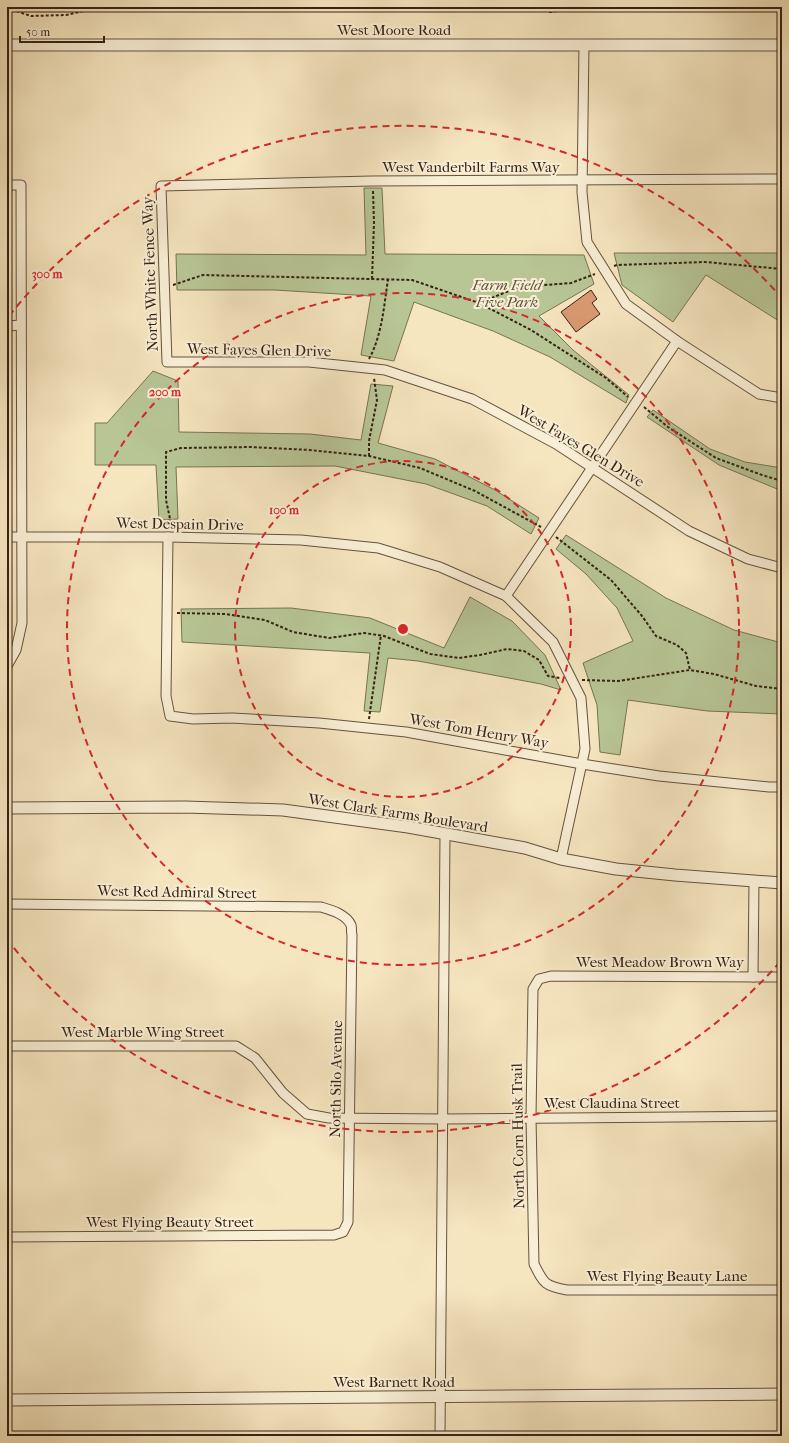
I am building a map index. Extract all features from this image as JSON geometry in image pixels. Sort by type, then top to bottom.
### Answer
[{"type":"street","name":"West Moore Road","points":[[7,45],[782,45]]},
{"type":"street","points":[[584,45],[582,192],[587,242],[626,304],[676,341],[759,394],[782,398]]},
{"type":"street","name":"West Vanderbilt Farms Way","points":[[161,186],[372,181],[782,179]]},
{"type":"street","points":[[7,185],[22,185],[22,623],[16,650],[7,666]]},
{"type":"street","name":"North White Fence Way","points":[[161,186],[167,362]]},
{"type":"street","points":[[7,326],[21,326]]},
{"type":"street","points":[[506,596],[676,341]]},
{"type":"street","name":"West Fayes Glen Drive","points":[[167,362],[308,362],[385,370],[472,399],[556,444],[689,530],[748,559],[782,568]]},
{"type":"street","name":"West Despain Drive","points":[[7,537],[171,537],[301,540],[378,548],[440,567],[506,596],[553,642],[581,698],[585,749],[561,859]]},
{"type":"street","points":[[167,613],[171,537]]},
{"type":"street","name":"West Tom Henry Way","points":[[167,613],[166,696],[170,716],[192,719],[232,718],[303,722],[406,732],[582,764],[659,776],[782,787]]},
{"type":"street","name":"West Clark Farms Boulevard","points":[[7,808],[185,808],[283,810],[408,827],[525,848],[561,859],[616,868],[675,875],[782,883]]},
{"type":"street","points":[[440,1436],[445,834]]},
{"type":"street","points":[[753,977],[754,881]]},
{"type":"street","name":"West Red Admiral Street","points":[[7,904],[321,907],[334,911],[344,917]]},
{"type":"street","name":"North Silo Avenue","points":[[334,1235],[343,1232],[348,1222],[352,935],[350,924],[344,917]]},
{"type":"street","name":"West Meadow Brown Way","points":[[539,979],[551,976],[782,977]]},
{"type":"street","name":"North Corn Husk Trail","points":[[539,979],[533,989],[531,1118],[534,1264],[542,1281],[552,1287]]},
{"type":"street","name":"West Marble Wing Street","points":[[7,1046],[236,1046],[255,1058],[283,1093],[307,1114],[329,1118],[443,1119]]},
{"type":"street","name":"West Claudina Street","points":[[443,1119],[782,1116]]},
{"type":"street","name":"West Flying Beauty Street","points":[[7,1237],[334,1235]]},
{"type":"street","name":"West Flying Beauty Lane","points":[[552,1287],[567,1290],[782,1290]]},
{"type":"street","name":"West Barnett Road","points":[[7,1400],[782,1394]]},
{"type":"path","points":[[7,8],[31,16],[59,16],[101,7]]},
{"type":"path","points":[[462,7],[476,7]]},
{"type":"path","points":[[535,7],[550,12],[588,7]]},
{"type":"path","points":[[372,181],[374,223],[372,279]]},
{"type":"path","points":[[164,287],[203,275],[412,280],[479,303],[519,288],[571,283],[617,265],[705,262],[782,269]]},
{"type":"path","points":[[369,456],[369,441],[378,400],[374,377],[364,368],[376,346],[388,280]]},
{"type":"path","points":[[171,537],[166,500],[166,452],[181,448],[251,447],[310,450],[369,456],[420,468],[475,491],[550,532],[611,580],[642,616],[656,636],[676,645],[686,653],[690,670]]},
{"type":"path","points":[[167,613],[225,614],[265,620],[293,632],[329,638],[364,634],[381,635],[430,654],[459,658],[507,649],[524,651],[539,660],[548,676],[572,680],[618,682],[690,670],[714,674],[756,686],[782,689]]},
{"type":"path","points":[[368,728],[381,635]]},
{"type":"green space","name":"Farm Field Five Park","points":[[364,188],[382,188],[385,254],[584,255],[594,284],[539,316],[573,350],[629,395],[626,403],[550,357],[493,331],[414,302],[394,361],[361,355],[371,296],[275,290],[177,290],[176,254],[366,255]]},
{"type":"green space","points":[[614,253],[782,253],[782,322],[706,275],[673,322],[622,285]]},
{"type":"green space","points":[[153,371],[178,381],[179,432],[310,434],[361,440],[371,384],[393,386],[378,443],[435,459],[495,490],[539,518],[531,534],[487,506],[426,484],[335,466],[176,467],[178,519],[159,520],[156,465],[95,465],[95,423],[107,423]]},
{"type":"green space","points":[[653,410],[710,449],[745,462],[782,468],[782,491],[719,465],[647,417]]},
{"type":"green space","points":[[566,535],[666,598],[734,630],[782,643],[782,714],[707,711],[628,700],[620,755],[600,752],[597,705],[583,663],[633,641],[617,608],[586,574],[556,549]]},
{"type":"green space","points":[[470,597],[512,621],[545,655],[561,690],[541,684],[418,661],[388,658],[380,712],[364,711],[370,653],[182,642],[181,609],[291,608],[370,618],[444,648]]},
{"type":"building","points":[[591,290],[597,299],[592,303],[600,314],[576,332],[561,312]]}]
